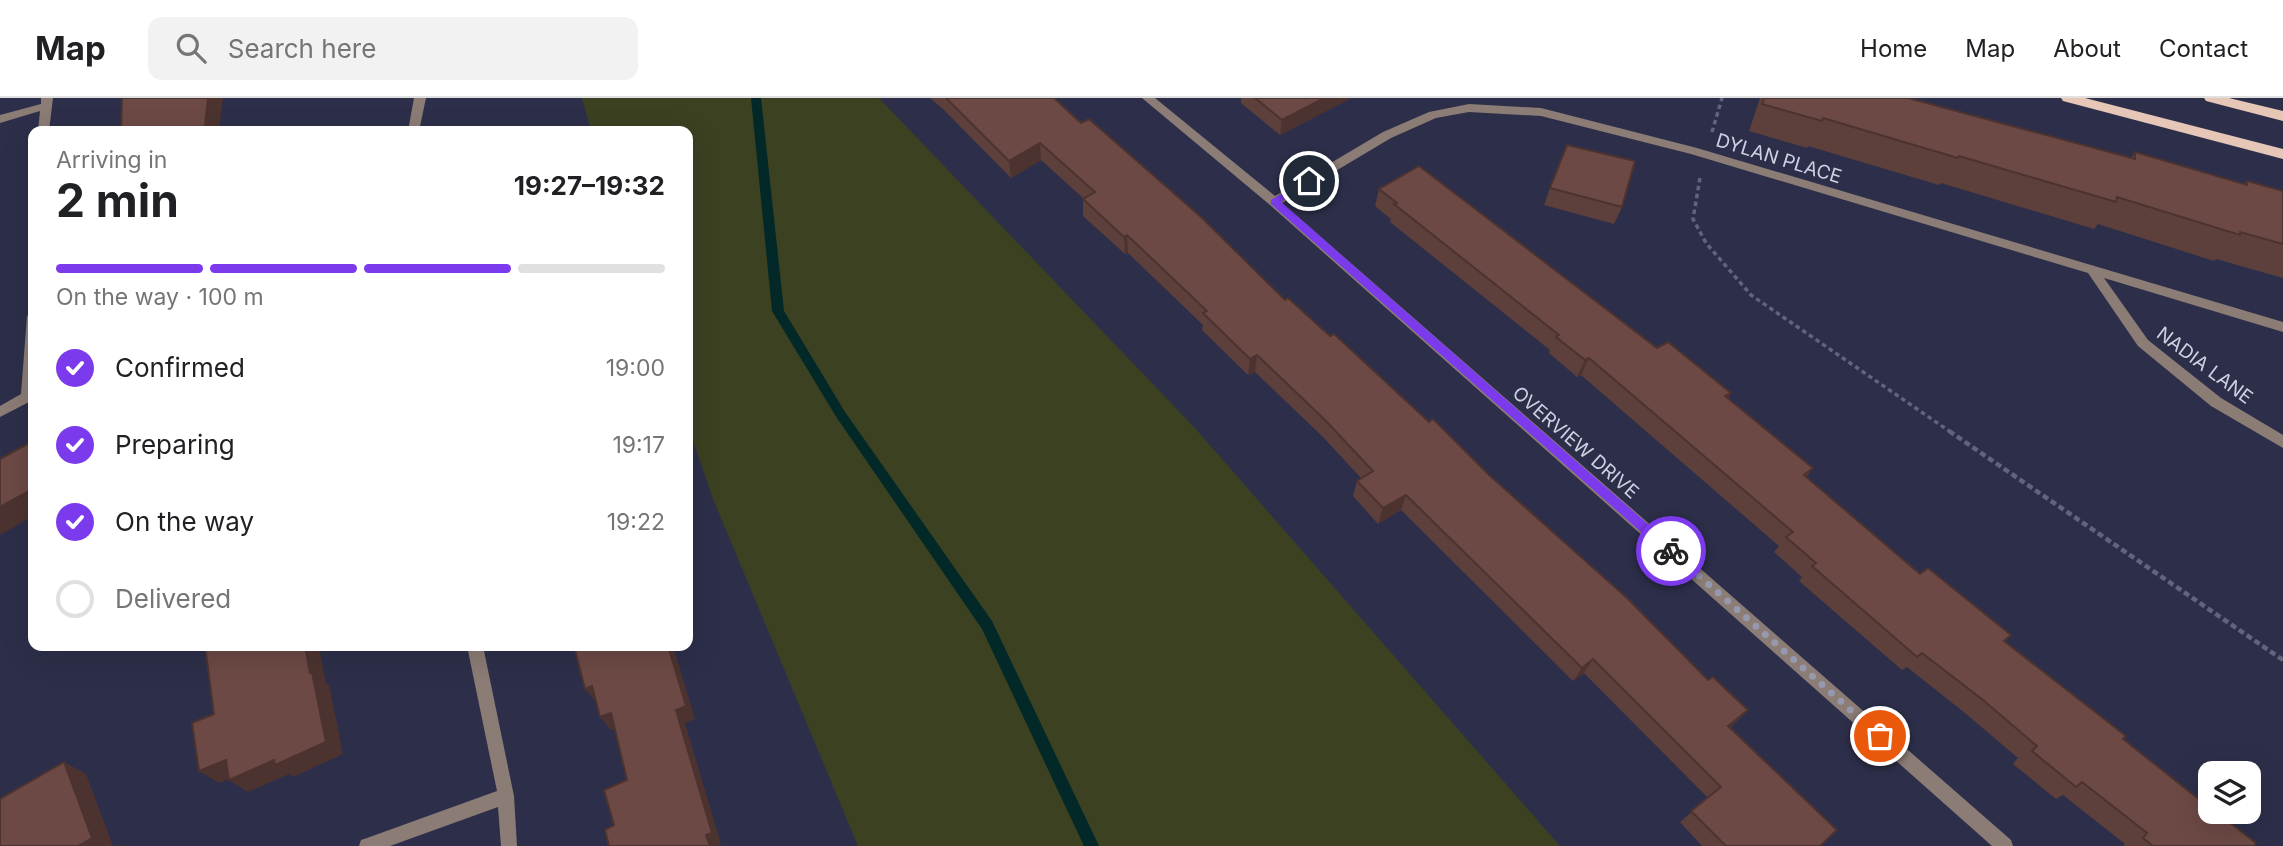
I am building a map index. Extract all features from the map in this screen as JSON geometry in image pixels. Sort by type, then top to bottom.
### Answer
[{"type":"main road","points":[[2068,98],[2283,154]]},
{"type":"main road","points":[[2211,98],[2283,116]]},
{"type":"street","points":[[414,126],[421,98]]},
{"type":"street","name":"OVERVIEW DRIVE","points":[[1148,98],[1274,202],[2006,846]]},
{"type":"street","points":[[0,119],[47,102],[45,126]]},
{"type":"street","name":"DYLAN PLACE","points":[[1274,202],[1387,135],[1433,115],[1469,108],[1541,112],[1705,154],[2283,327]]},
{"type":"street","name":"NADIA LANE","points":[[2092,270],[2143,342],[2216,402],[2283,442]]},
{"type":"street","points":[[0,412],[28,397]]},
{"type":"street","points":[[476,651],[506,796],[509,846]]},
{"type":"street","points":[[367,846],[506,796]]},
{"type":"path","points":[[1722,98],[1705,154],[1693,219],[1706,243],[1751,295],[2283,660]]},
{"type":"green space","points":[[582,98],[879,98],[1195,428],[1560,846],[858,846],[713,499],[693,441],[693,126],[590,126]]},
{"type":"building","points":[[122,98],[208,98],[205,126],[121,126]]},
{"type":"building","points":[[946,98],[1054,98],[1081,123],[1089,119],[1201,217],[1285,300],[1288,298],[1330,336],[1334,334],[1429,422],[1433,419],[1489,475],[1627,598],[1708,680],[1713,677],[1748,710],[1728,726],[1837,830],[1820,846],[1726,846],[1691,811],[1721,787],[1593,659],[1582,668],[1406,495],[1383,508],[1357,481],[1373,471],[1326,421],[1257,355],[1250,359],[1203,313],[1207,311],[1127,235],[1124,237],[1083,199],[1095,192],[1040,143],[1009,161]]},
{"type":"building","points":[[1255,98],[1324,98],[1282,120]]},
{"type":"building","points":[[1764,98],[1908,98],[2135,159],[2135,152],[2247,185],[2247,181],[2283,191],[2283,244],[2240,232],[2240,235],[2117,197],[2116,202],[1823,118],[1822,121],[1762,104]]},
{"type":"building","points":[[1567,145],[1635,161],[1622,207],[1550,188]]},
{"type":"building","points":[[1419,166],[1657,348],[1668,342],[1731,393],[1725,396],[1813,468],[1804,475],[1920,574],[1928,568],[2011,635],[2004,641],[2126,736],[2123,739],[2198,798],[2198,824],[2231,824],[2256,843],[2254,846],[2153,846],[2143,838],[2147,833],[2082,782],[2076,787],[2032,751],[2037,746],[1983,700],[1922,653],[1917,657],[1812,566],[1816,563],[1786,537],[1793,532],[1589,358],[1585,360],[1556,337],[1559,335],[1394,204],[1397,203],[1379,189]]},
{"type":"building","points":[[28,444],[28,492],[0,507],[0,459]]},
{"type":"building","points":[[206,651],[306,651],[326,742],[275,765],[274,760],[229,780],[226,760],[199,771],[192,723],[214,714]]},
{"type":"building","points":[[575,651],[670,651],[686,706],[676,710],[712,833],[706,835],[710,846],[609,846],[605,830],[614,825],[604,790],[627,780],[611,713],[600,717],[592,686],[585,689]]},
{"type":"building","points":[[64,762],[92,838],[78,846],[0,846],[0,799]]},
{"type":"waterway","points":[[756,98],[778,311],[841,415],[987,625],[1092,846]]},
{"type":"way so far","points":[[1671,551],[1880,736]]},
{"type":"route","points":[[1309,181],[1274,202],[1671,551]]}]
